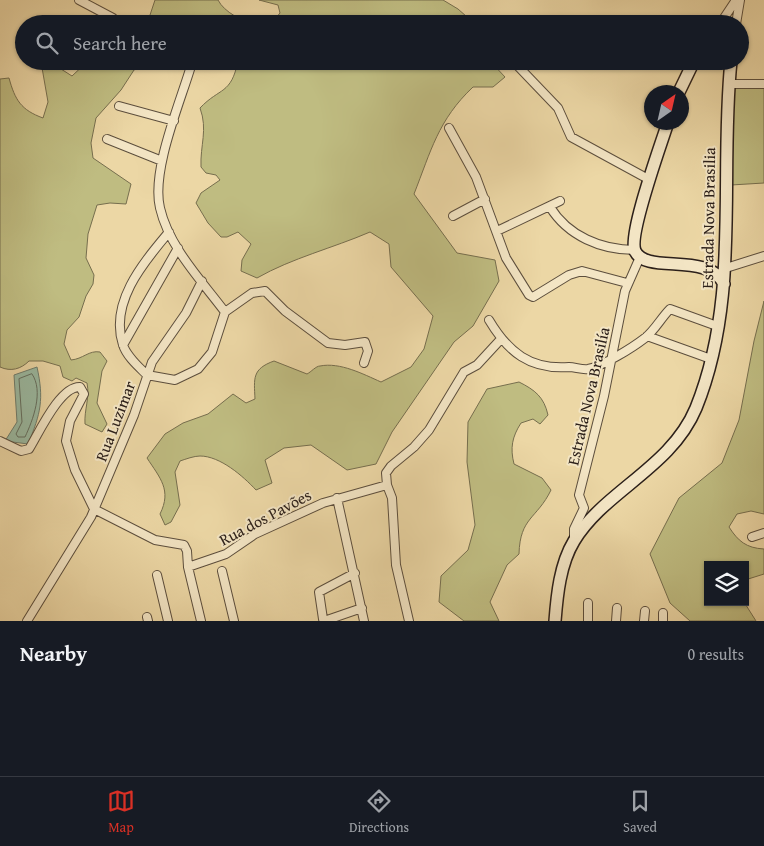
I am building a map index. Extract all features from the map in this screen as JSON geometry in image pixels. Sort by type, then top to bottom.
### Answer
[{"type":"street","points":[[79,0],[107,15]]},
{"type":"street","points":[[726,15],[736,0]]},
{"type":"street","points":[[738,15],[740,0]]},
{"type":"street","points":[[190,70],[162,161],[158,195],[161,212],[178,248],[225,312]]},
{"type":"street","points":[[522,70],[558,108],[571,137],[650,180]]},
{"type":"street","points":[[682,85],[690,70]]},
{"type":"street","name":"Estrada Nova Brasilia","points":[[556,621],[562,576],[574,541],[590,520],[653,465],[680,435],[696,407],[711,359],[718,326],[726,268],[725,185],[730,70]]},
{"type":"street","points":[[729,84],[764,84]]},
{"type":"street","points":[[119,106],[174,121]]},
{"type":"street","points":[[449,128],[476,177],[506,258],[518,281],[531,297],[569,275],[582,271],[627,283]]},
{"type":"street","points":[[637,253],[634,229],[666,130]]},
{"type":"street","points":[[107,139],[162,161]]},
{"type":"street","points":[[452,216],[485,199]]},
{"type":"street","points":[[497,231],[560,201]]},
{"type":"street","points":[[550,207],[555,215],[573,233],[610,248],[637,253],[654,262],[696,266],[716,275],[724,284]]},
{"type":"street","points":[[124,346],[121,314],[125,298],[146,259],[169,232]]},
{"type":"street","points":[[124,346],[178,248]]},
{"type":"street","name":"Estrada Nova Brasilía","points":[[574,541],[574,529],[584,508],[579,495],[612,358],[627,283],[637,253]]},
{"type":"street","points":[[726,268],[764,256]]},
{"type":"street","points":[[202,281],[186,313],[152,362],[147,376],[175,380],[198,369],[212,352],[225,312],[246,296],[258,290],[265,291],[285,311],[328,343],[345,345],[365,342],[368,351],[364,363]]},
{"type":"street","points":[[489,320],[500,339],[527,360],[548,368],[586,369],[612,358],[647,336],[672,309],[718,326]]},
{"type":"street","points":[[647,336],[711,359]]},
{"type":"street","points":[[409,621],[396,565],[392,498],[387,485],[386,473],[429,430],[464,372],[477,365],[500,339]]},
{"type":"street","name":"Rua Luzimar","points":[[27,621],[94,509],[134,415],[147,376],[124,346]]},
{"type":"street","points":[[0,441],[21,451],[29,449],[54,406],[66,392],[80,387],[84,394],[70,421],[66,441],[75,470],[94,509],[155,540],[184,545],[187,551],[188,568],[201,621]]},
{"type":"street","name":"Rua dos Pavões","points":[[188,568],[226,554],[255,534],[336,498],[362,493],[387,485]]},
{"type":"street","points":[[336,498],[355,573],[364,621]]},
{"type":"street","points":[[752,537],[764,533]]},
{"type":"street","points":[[222,571],[234,621]]},
{"type":"street","points":[[355,573],[319,592],[321,616],[327,620],[362,608]]},
{"type":"street","points":[[158,574],[168,621]]},
{"type":"street","points":[[588,603],[588,621]]},
{"type":"street","points":[[616,621],[617,608]]},
{"type":"street","points":[[644,621],[645,611]]},
{"type":"shaded area","points":[[155,0],[218,0],[233,15],[150,15]]},
{"type":"shaded area","points":[[259,0],[443,0],[465,15],[278,15],[280,13],[278,5]]},
{"type":"shaded area","points":[[42,70],[63,70],[72,76],[78,70],[134,70],[121,90],[96,118],[91,143],[93,158],[131,184],[126,204],[110,203],[97,205],[88,234],[86,258],[94,275],[93,284],[86,296],[79,317],[67,330],[64,344],[71,360],[89,353],[100,352],[107,361],[102,371],[97,403],[107,424],[102,432],[85,424],[88,394],[87,383],[76,378],[72,381],[63,377],[60,366],[43,361],[29,361],[19,368],[12,369],[0,367],[0,79],[9,78],[17,98],[24,108],[43,118],[48,102]]},
{"type":"shaded area","points":[[236,70],[498,70],[505,77],[493,87],[473,87],[451,112],[431,150],[414,194],[457,253],[495,260],[499,281],[473,326],[454,342],[392,432],[376,464],[347,470],[311,445],[284,448],[265,460],[272,483],[256,490],[238,473],[215,459],[200,456],[190,458],[180,461],[175,472],[180,505],[171,522],[165,525],[160,514],[165,491],[160,478],[147,458],[165,434],[183,423],[208,414],[233,394],[246,403],[255,399],[254,385],[258,371],[274,361],[307,374],[318,366],[343,367],[381,382],[411,367],[424,349],[433,316],[391,267],[389,244],[370,232],[298,259],[257,278],[241,271],[242,260],[251,244],[238,232],[227,237],[221,237],[208,223],[196,203],[201,193],[220,180],[216,175],[206,173],[201,167],[204,131],[200,108],[228,85]]},
{"type":"shaded area","points":[[734,81],[764,82],[764,183],[731,185]]},
{"type":"shaded area","points":[[764,301],[764,514],[751,511],[737,514],[729,527],[743,543],[764,549],[764,574],[749,579],[749,561],[704,561],[704,606],[747,606],[756,621],[690,621],[670,603],[650,554],[679,498],[722,463],[739,420],[754,341]]},
{"type":"shaded area","points":[[519,382],[538,395],[544,403],[548,415],[540,424],[533,419],[521,423],[513,443],[514,464],[542,478],[551,490],[546,500],[522,532],[519,554],[507,565],[490,602],[499,621],[464,621],[439,602],[441,576],[468,550],[475,525],[467,462],[468,422],[487,389]]},
{"type":"water","points":[[37,367],[41,397],[40,406],[28,444],[5,441],[17,422],[14,375]]}]
